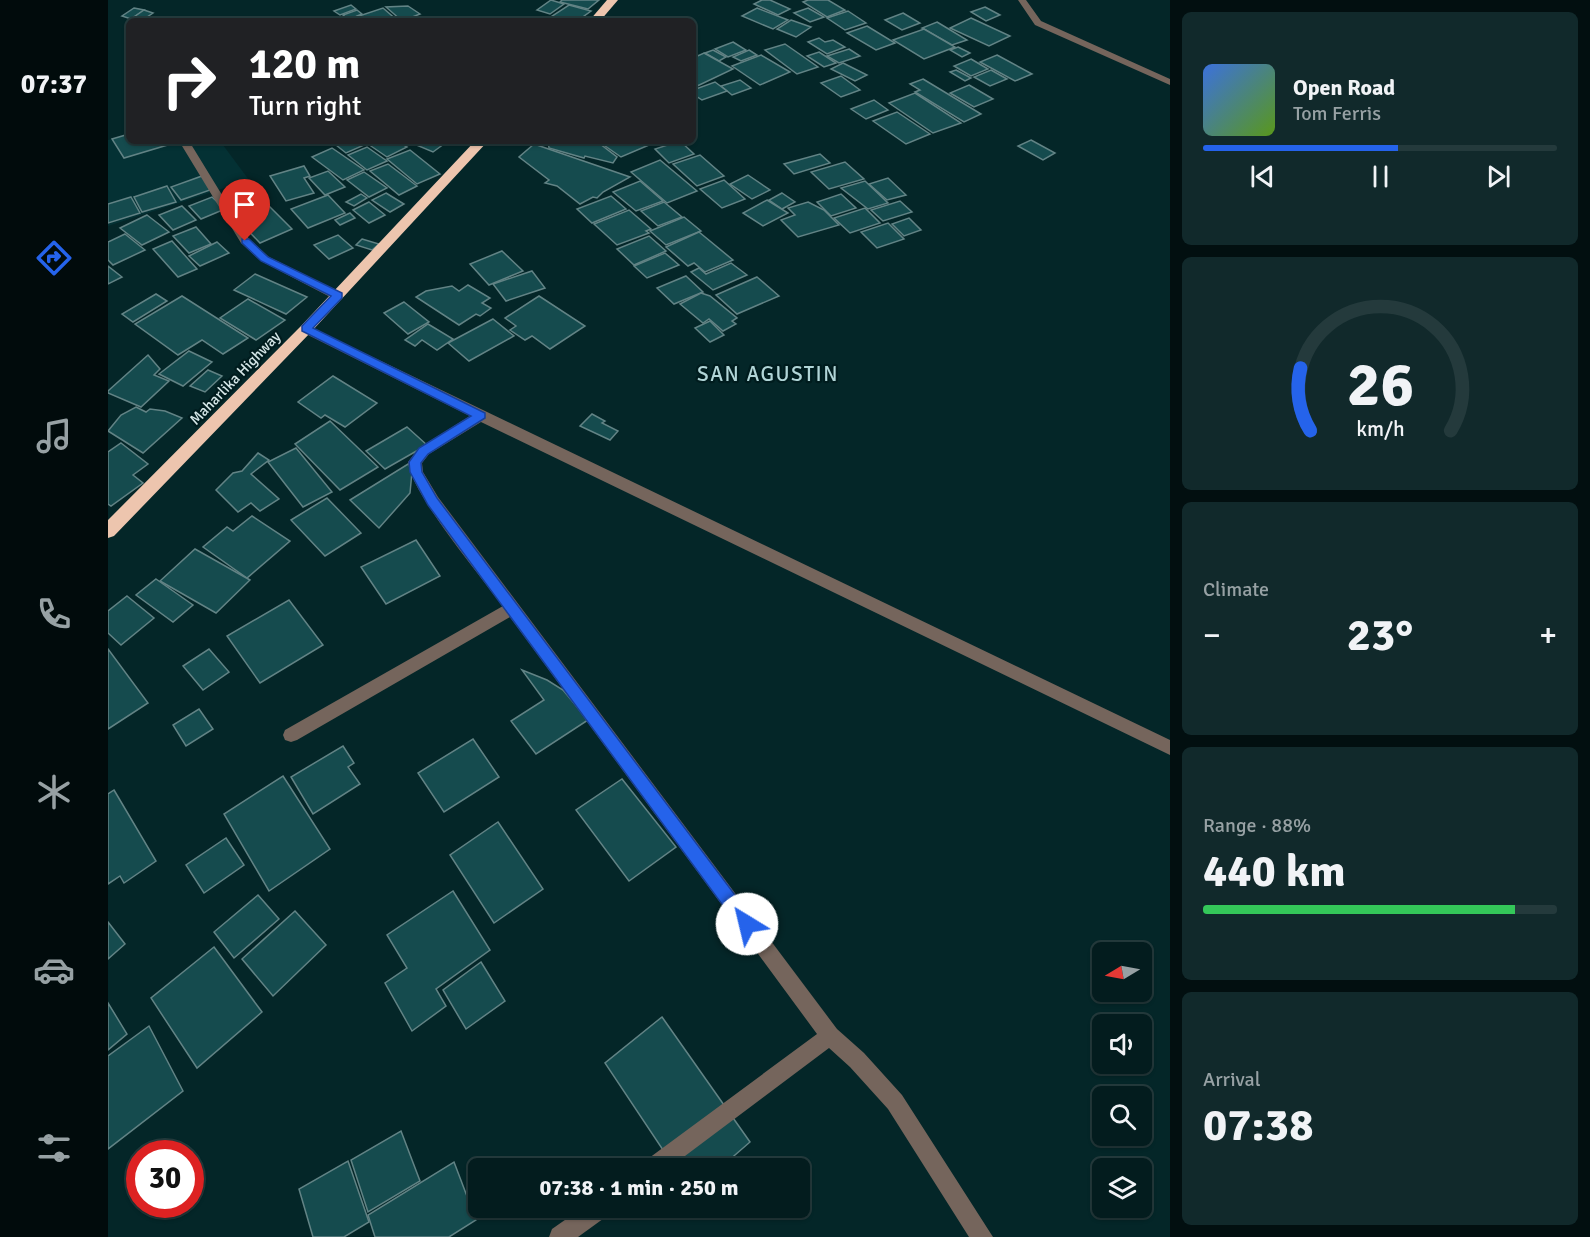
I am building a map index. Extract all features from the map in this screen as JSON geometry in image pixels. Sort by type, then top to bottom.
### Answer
[{"type":"highway","points":[[597,18],[613,0]]},
{"type":"highway","name":"Maharlika Highway","points":[[108,531],[338,296],[479,144]]},
{"type":"street","points":[[1022,0],[1038,23],[1170,82]]},
{"type":"street","points":[[186,144],[245,241],[265,259],[338,296]]},
{"type":"street","points":[[306,329],[480,416],[1170,748]]},
{"type":"street","points":[[480,416],[424,451],[415,462],[416,472],[433,501],[830,1036],[857,1060],[895,1102],[982,1237]]},
{"type":"street","points":[[291,735],[513,608]]},
{"type":"street","points":[[665,1158],[830,1036]]},
{"type":"street","points":[[560,1237],[586,1218]]},
{"type":"shaded area","points":[[126,135],[126,144],[222,144],[249,180],[108,226],[108,140]]},
{"type":"building","points":[[551,0],[564,4],[550,14],[537,10]]},
{"type":"building","points":[[562,0],[599,0],[588,9],[560,2]]},
{"type":"building","points":[[762,0],[770,0],[790,9],[778,15],[754,4]]},
{"type":"building","points":[[828,0],[845,10],[827,17],[803,2]]},
{"type":"building","points":[[351,5],[356,9],[340,15],[334,11]]},
{"type":"building","points":[[569,5],[591,11],[581,18],[549,18]]},
{"type":"building","points":[[408,6],[420,14],[410,18],[399,18],[386,7]]},
{"type":"building","points":[[985,7],[1000,15],[986,21],[971,12]]},
{"type":"building","points":[[134,8],[144,10],[132,18],[122,16]]},
{"type":"building","points":[[383,8],[395,18],[361,18],[359,16]]},
{"type":"building","points":[[757,8],[788,20],[773,29],[742,16]]},
{"type":"building","points":[[808,8],[824,17],[810,22],[794,13]]},
{"type":"building","points":[[144,10],[153,13],[146,18],[132,18]]},
{"type":"building","points":[[357,10],[362,14],[357,16],[359,18],[346,18],[343,15]]},
{"type":"building","points":[[848,11],[866,23],[845,30],[827,18]]},
{"type":"building","points":[[903,13],[920,23],[902,30],[885,20]]},
{"type":"building","points":[[971,18],[1010,36],[989,46],[950,28]]},
{"type":"building","points":[[791,20],[811,27],[796,37],[777,29]]},
{"type":"building","points":[[937,22],[967,40],[952,45],[922,28]]},
{"type":"building","points":[[867,26],[895,43],[876,50],[847,33]]},
{"type":"building","points":[[924,29],[955,47],[924,59],[893,40]]},
{"type":"building","points":[[819,38],[825,42],[833,40],[845,47],[827,54],[808,42]]},
{"type":"building","points":[[733,42],[746,50],[728,57],[715,49]]},
{"type":"building","points":[[785,44],[818,67],[797,74],[765,50]]},
{"type":"building","points":[[958,47],[970,53],[962,57],[950,50]]},
{"type":"building","points":[[849,49],[860,56],[839,63],[827,56]]},
{"type":"building","points":[[713,50],[726,57],[719,61],[705,53]]},
{"type":"building","points":[[749,50],[757,55],[741,61],[733,57]]},
{"type":"building","points":[[819,52],[836,63],[824,67],[807,56]]},
{"type":"building","points":[[704,53],[733,69],[696,87],[696,57]]},
{"type":"building","points":[[761,55],[790,72],[760,85],[732,66]]},
{"type":"building","points":[[997,55],[1032,74],[1015,81],[980,62]]},
{"type":"building","points":[[971,59],[988,69],[971,76],[954,66]]},
{"type":"building","points":[[843,63],[867,75],[855,81],[831,69]]},
{"type":"building","points":[[956,70],[971,78],[965,81],[950,72]]},
{"type":"building","points":[[991,70],[1007,79],[990,86],[974,77]]},
{"type":"building","points":[[841,76],[860,90],[841,97],[821,83]]},
{"type":"building","points":[[923,79],[981,114],[964,122],[915,92],[920,90],[910,84]]},
{"type":"building","points":[[740,80],[751,88],[732,95],[721,86]]},
{"type":"building","points":[[715,82],[727,91],[702,100],[696,96],[696,89]]},
{"type":"building","points":[[969,85],[993,99],[974,107],[950,93]]},
{"type":"building","points":[[915,93],[961,123],[933,133],[889,103]]},
{"type":"building","points":[[874,100],[888,110],[866,119],[851,109]]},
{"type":"building","points":[[897,112],[930,134],[906,144],[873,121]]},
{"type":"building","points":[[126,135],[126,144],[171,144],[124,158],[112,139]]},
{"type":"building","points":[[1031,140],[1055,153],[1043,160],[1018,146]]},
{"type":"building","points":[[335,144],[366,144],[346,153]]},
{"type":"building","points":[[368,144],[402,144],[407,147],[387,157]]},
{"type":"building","points":[[414,144],[444,144],[433,152]]},
{"type":"building","points":[[534,144],[630,177],[603,192],[597,198],[593,197],[580,204],[557,186],[545,183],[549,180],[519,157]]},
{"type":"building","points":[[548,144],[600,144],[617,157],[613,163],[549,148]]},
{"type":"building","points":[[602,144],[649,145],[621,157]]},
{"type":"building","points":[[671,144],[683,144],[694,154],[669,163],[655,149]]},
{"type":"building","points":[[367,147],[387,161],[367,170],[348,155]]},
{"type":"building","points":[[332,148],[364,170],[343,180],[312,157]]},
{"type":"building","points":[[410,150],[440,174],[417,184],[387,159]]},
{"type":"building","points":[[820,154],[830,163],[794,174],[784,164]]},
{"type":"building","points":[[700,155],[724,176],[697,186],[673,164]]},
{"type":"building","points":[[660,160],[697,191],[667,203],[631,172]]},
{"type":"building","points":[[845,162],[864,179],[829,189],[811,172]]},
{"type":"building","points":[[388,164],[417,186],[399,195],[370,171]]},
{"type":"building","points":[[304,166],[310,176],[304,178],[314,193],[286,201],[270,176]]},
{"type":"building","points":[[328,171],[345,187],[325,195],[309,178]]},
{"type":"building","points":[[364,172],[387,188],[369,197],[347,180]]},
{"type":"building","points":[[748,175],[770,190],[752,199],[730,184]]},
{"type":"building","points":[[202,176],[213,189],[181,200],[171,187]]},
{"type":"building","points":[[888,178],[906,195],[887,200],[869,184]]},
{"type":"building","points":[[724,180],[745,199],[722,208],[700,189]]},
{"type":"building","points":[[640,181],[663,201],[636,211],[613,192]]},
{"type":"building","points":[[865,181],[888,203],[868,209],[841,188]]},
{"type":"building","points":[[248,183],[261,197],[241,205],[228,191]]},
{"type":"building","points":[[167,186],[176,202],[142,212],[134,197]]},
{"type":"building","points":[[386,193],[404,204],[390,212],[372,200]]},
{"type":"building","points":[[782,193],[795,202],[782,209],[769,200]]},
{"type":"building","points":[[361,194],[367,198],[354,206],[346,202]]},
{"type":"building","points":[[841,194],[856,208],[831,216],[817,202]]},
{"type":"building","points":[[328,195],[345,213],[308,228],[291,209]]},
{"type":"building","points":[[611,196],[626,209],[592,223],[577,209]]},
{"type":"building","points":[[131,197],[140,213],[108,223],[108,204]]},
{"type":"building","points":[[212,197],[225,209],[201,219],[189,206]]},
{"type":"building","points":[[767,200],[788,213],[763,226],[743,213]]},
{"type":"building","points":[[900,201],[912,212],[883,221],[871,210]]},
{"type":"building","points":[[369,202],[385,215],[369,223],[353,210]]},
{"type":"building","points":[[664,202],[682,217],[658,226],[641,211]]},
{"type":"building","points":[[808,202],[824,210],[839,225],[798,237],[781,220],[795,215],[788,208]]},
{"type":"building","points":[[267,204],[292,229],[260,243],[235,217]]},
{"type":"building","points":[[182,206],[196,220],[173,230],[159,215]]},
{"type":"building","points":[[865,208],[880,223],[850,233],[834,218]]},
{"type":"building","points":[[629,210],[651,229],[646,231],[649,233],[617,245],[594,224]]},
{"type":"building","points":[[350,213],[355,218],[340,225],[335,220]]},
{"type":"building","points":[[147,215],[169,232],[142,245],[120,228]]},
{"type":"building","points":[[684,217],[701,231],[666,245],[650,231]]},
{"type":"building","points":[[909,218],[921,230],[904,236],[892,224]]},
{"type":"building","points":[[888,223],[904,239],[877,248],[861,232]]},
{"type":"building","points":[[196,227],[211,244],[189,253],[173,236]]},
{"type":"building","points":[[699,232],[733,260],[705,272],[694,263],[688,266],[666,247]]},
{"type":"building","points":[[125,234],[145,250],[113,265],[108,260],[108,242]]},
{"type":"building","points":[[338,235],[353,248],[329,259],[314,245]]},
{"type":"building","points":[[649,236],[666,251],[634,265],[617,249]]},
{"type":"building","points":[[362,239],[379,244],[372,250],[356,245]]},
{"type":"building","points":[[172,241],[197,269],[178,277],[153,249]]},
{"type":"building","points":[[217,242],[229,253],[200,266],[189,256]]},
{"type":"building","points":[[502,251],[523,271],[489,285],[470,264]]},
{"type":"building","points":[[665,253],[679,265],[647,278],[634,266]]},
{"type":"building","points":[[731,263],[747,275],[713,290],[691,272],[699,268],[706,274]]},
{"type":"building","points":[[108,266],[122,277],[108,284]]},
{"type":"building","points":[[532,271],[545,288],[506,301],[493,284]]},
{"type":"building","points":[[255,274],[307,297],[286,314],[234,290]]},
{"type":"building","points":[[686,276],[703,292],[674,304],[657,288]]},
{"type":"building","points":[[757,277],[779,296],[737,314],[716,295]]},
{"type":"building","points":[[468,285],[490,298],[482,303],[491,308],[480,316],[476,314],[459,325],[416,297],[426,291],[452,286],[459,291]]},
{"type":"building","points":[[701,293],[710,296],[737,318],[732,321],[736,324],[723,331],[709,319],[703,323],[680,304]]},
{"type":"building","points":[[156,294],[167,301],[133,322],[122,314]]},
{"type":"building","points":[[182,296],[248,338],[223,354],[202,340],[178,355],[135,324]]},
{"type":"building","points":[[539,296],[585,326],[550,349],[532,336],[525,340],[510,330],[516,326],[505,318]]},
{"type":"building","points":[[248,299],[285,320],[256,340],[220,318]]},
{"type":"building","points":[[404,302],[429,322],[408,334],[384,313]]},
{"type":"building","points":[[493,319],[514,336],[469,361],[448,343]]},
{"type":"building","points":[[710,321],[724,335],[710,342],[695,328]]},
{"type":"building","points":[[428,324],[453,339],[437,350],[422,340],[415,346],[405,340]]},
{"type":"building","points":[[189,351],[212,362],[183,386],[159,374]]},
{"type":"building","points":[[148,355],[160,369],[154,375],[169,381],[141,407],[108,393],[108,391]]},
{"type":"building","points":[[208,370],[222,376],[205,392],[190,386]]},
{"type":"building","points":[[333,376],[377,403],[345,427],[325,415],[321,418],[298,402]]},
{"type":"building","points":[[136,407],[146,412],[150,409],[165,411],[182,418],[143,453],[108,431],[121,415]]},
{"type":"building","points":[[592,414],[605,421],[602,423],[618,431],[610,440],[580,426]]},
{"type":"building","points":[[330,421],[378,467],[340,490],[295,444]]},
{"type":"building","points":[[407,427],[427,445],[385,469],[366,451]]},
{"type":"building","points":[[121,443],[148,464],[133,475],[143,483],[111,506],[108,504],[108,452]]},
{"type":"building","points":[[296,448],[332,492],[303,507],[268,462]]},
{"type":"building","points":[[258,453],[269,460],[251,474],[279,499],[260,511],[251,503],[238,512],[216,490],[233,473],[242,471]]},
{"type":"building","points":[[413,461],[410,493],[379,528],[350,500]]},
{"type":"building","points":[[327,498],[361,533],[325,556],[291,520]]},
{"type":"building","points":[[252,516],[290,541],[247,578],[203,547],[227,527],[233,531]]},
{"type":"building","points":[[416,540],[440,576],[386,604],[361,567]]},
{"type":"building","points":[[195,549],[250,580],[216,613],[160,581]]},
{"type":"building","points":[[156,579],[193,605],[173,622],[136,595]]},
{"type":"building","points":[[127,596],[154,618],[121,645],[108,633],[108,611]]},
{"type":"building","points":[[289,600],[323,645],[260,683],[227,636]]},
{"type":"building","points":[[108,649],[148,703],[108,729]]},
{"type":"building","points":[[209,649],[229,672],[203,690],[183,666]]},
{"type":"building","points":[[522,670],[547,680],[563,690],[588,720],[536,754],[511,721],[544,700]]},
{"type":"building","points":[[199,709],[213,729],[186,746],[173,725]]},
{"type":"building","points":[[473,739],[499,777],[444,812],[418,773]]},
{"type":"building","points":[[343,746],[354,763],[348,767],[360,784],[313,814],[291,777]]},
{"type":"building","points":[[283,776],[330,849],[269,891],[224,814]]},
{"type":"building","points":[[622,779],[676,847],[629,881],[576,810]]},
{"type":"building","points":[[114,790],[156,861],[124,883],[120,876],[108,884],[108,794]]},
{"type":"building","points":[[498,822],[543,889],[494,923],[450,855]]},
{"type":"building","points":[[226,838],[244,865],[204,893],[186,865]]},
{"type":"building","points":[[453,891],[490,950],[436,989],[446,1006],[412,1031],[385,983],[407,968],[387,935]]},
{"type":"building","points":[[258,895],[279,919],[234,958],[214,932]]},
{"type":"building","points":[[295,911],[326,945],[273,996],[242,959]]},
{"type":"building","points":[[108,922],[125,944],[108,959]]},
{"type":"building","points":[[214,947],[262,1012],[197,1068],[151,998]]},
{"type":"building","points":[[481,962],[505,1001],[466,1029],[443,990]]},
{"type":"building","points":[[108,1003],[127,1034],[108,1050]]},
{"type":"building","points":[[662,1017],[750,1142],[732,1158],[668,1158],[605,1063]]},
{"type":"building","points":[[149,1026],[183,1091],[108,1149],[108,1056]]},
{"type":"building","points":[[401,1131],[420,1181],[368,1212],[351,1160]]},
{"type":"building","points":[[348,1161],[369,1222],[344,1237],[313,1237],[299,1189]]},
{"type":"building","points":[[454,1162],[468,1199],[468,1218],[476,1220],[449,1237],[375,1237],[368,1215]]},
{"type":"district","name":"SAN AGUSTIN","points":[[768,374]]},
{"type":"route","points":[[245,241],[265,259],[338,296],[306,329],[480,416],[424,451],[415,462],[416,472],[433,501],[747,924]]}]
